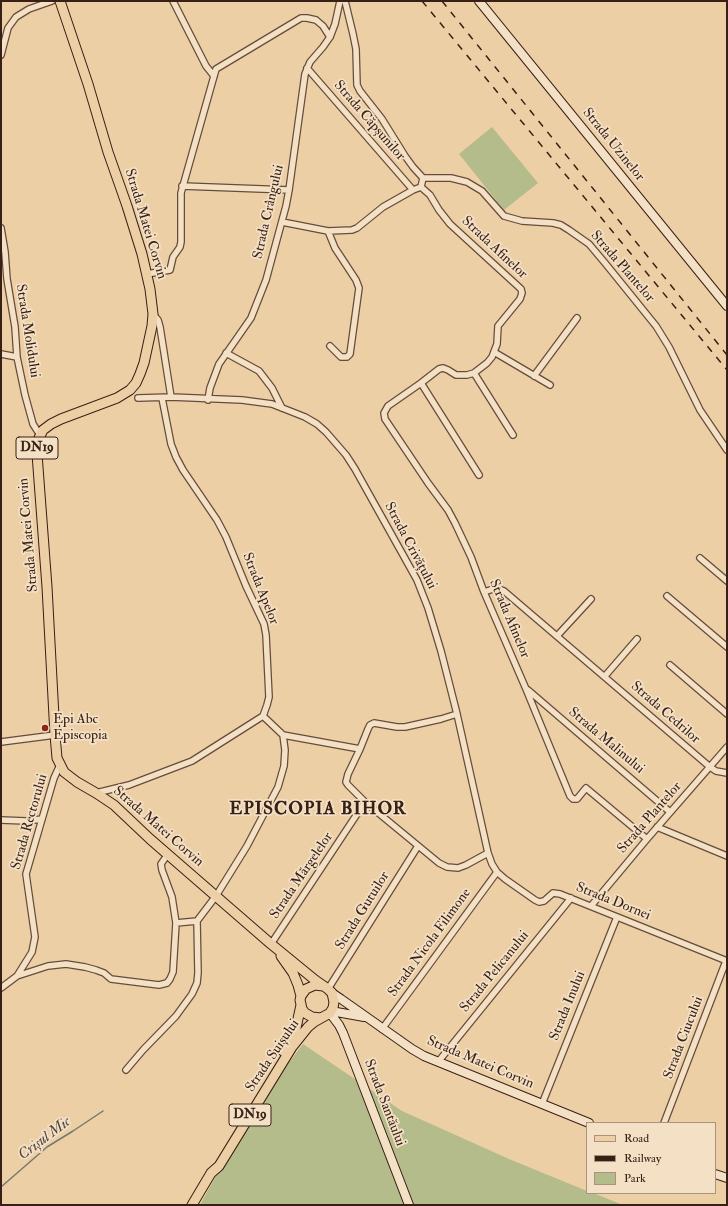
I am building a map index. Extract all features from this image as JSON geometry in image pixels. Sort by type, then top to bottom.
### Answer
[{"type":"main road","name":"Strada Matei Corvin","points":[[60,1],[142,254],[153,306],[153,314],[152,326],[144,362],[136,383],[130,390],[117,398],[61,419],[43,430],[38,440],[36,454],[47,587],[57,758],[64,772],[114,805],[150,839],[216,896],[273,945],[328,989]]},
{"type":"main road","name":"Strada Matei Corvin","points":[[273,945],[293,973],[298,985],[301,1000]]},
{"type":"main road","points":[[321,1018],[308,1016],[302,1009],[301,1000],[303,992],[310,986],[314,985],[328,989],[334,1002],[330,1012]]},
{"type":"main road","name":"Strada Suișului","points":[[192,1205],[211,1173],[214,1163],[292,1035],[298,1020],[301,1000]]},
{"type":"main road","name":"DN19","points":[[321,1018],[330,1012]]},
{"type":"main road","name":"Strada Suișului","points":[[211,1173],[219,1166],[292,1047],[308,1027],[321,1018]]},
{"type":"street","points":[[1,55],[8,28],[16,17],[29,9],[52,1]]},
{"type":"street","points":[[173,1],[206,66],[214,76]]},
{"type":"street","name":"Strada Crângului","points":[[208,400],[214,374],[226,353],[247,325],[256,308],[266,280],[289,190],[305,74],[307,68],[330,37],[335,24],[340,1]]},
{"type":"street","points":[[282,222],[328,231],[352,230],[357,228],[383,207],[420,187],[423,178],[405,156],[382,119],[357,85],[356,49],[345,1]]},
{"type":"street","name":"Strada Uzinelor","points":[[479,1],[727,306]]},
{"type":"street","points":[[147,274],[170,270],[173,257],[180,247],[180,200],[182,186],[216,69],[301,18],[313,19],[323,26],[330,37]]},
{"type":"street","points":[[323,26],[335,24]]},
{"type":"street","name":"Strada Căpșunilor","points":[[307,68],[412,190]]},
{"type":"street","name":"Strada Plantelor","points":[[423,178],[451,178],[467,182],[482,191],[504,216],[522,221],[561,225],[589,244],[656,326],[669,347],[700,410],[727,450]]},
{"type":"street","points":[[182,186],[289,190]]},
{"type":"street","name":"Strada Afinelor","points":[[420,187],[430,195],[438,210],[450,224],[521,289],[522,294],[520,299],[498,326],[497,344],[487,363],[474,373],[461,376],[443,368],[439,368],[421,383],[388,406],[384,413],[385,419],[452,516],[471,557],[484,592],[570,796],[573,799],[577,799],[586,788],[647,839]]},
{"type":"street","name":"Strada Molidului","points":[[1,228],[7,279],[15,327],[17,357],[25,395],[34,424],[40,435]]},
{"type":"street","points":[[328,231],[335,248],[356,280],[359,288],[350,354],[347,357],[341,357],[330,346]]},
{"type":"street","points":[[153,314],[158,320],[160,327],[171,397]]},
{"type":"street","points":[[534,376],[577,318]]},
{"type":"street","points":[[494,352],[550,385]]},
{"type":"street","points":[[226,353],[260,371],[272,388],[282,408]]},
{"type":"street","points":[[1,354],[17,357]]},
{"type":"street","points":[[474,373],[513,434]]},
{"type":"street","points":[[421,383],[480,475]]},
{"type":"street","name":"Strada Crivățului","points":[[138,398],[171,397],[208,400],[242,400],[272,404],[305,417],[317,424],[336,442],[346,455],[417,580],[428,608],[457,714],[488,853],[497,872]]},
{"type":"street","name":"Strada Apelor","points":[[162,398],[171,444],[176,457],[183,470],[217,520],[226,537],[246,586],[264,624],[269,689],[267,706],[262,716]]},
{"type":"street","points":[[700,558],[727,581]]},
{"type":"street","name":"Strada Cedrilor","points":[[484,592],[496,588],[504,591],[710,767]]},
{"type":"street","points":[[667,596],[727,647]]},
{"type":"street","points":[[558,636],[590,599]]},
{"type":"street","points":[[605,676],[636,639]]},
{"type":"street","points":[[670,665],[727,714]]},
{"type":"street","name":"Strada Malinului","points":[[526,689],[670,812]]},
{"type":"street","points":[[457,714],[441,720],[405,727],[374,723],[370,725],[348,774],[346,782],[366,802],[439,863],[447,867],[458,868],[488,853]]},
{"type":"street","points":[[96,793],[129,785],[192,761],[262,716],[283,735],[360,749]]},
{"type":"street","points":[[1,742],[55,735]]},
{"type":"street","points":[[126,1070],[176,1016],[192,994],[198,973],[197,921],[216,896],[247,846],[278,787],[284,766],[283,735]]},
{"type":"street","name":"Strada Plantelor","points":[[591,906],[727,747]]},
{"type":"street","name":"Strada Rectorului","points":[[17,976],[32,952],[35,937],[26,874],[54,778],[60,765]]},
{"type":"street","points":[[710,767],[716,771],[727,773]]},
{"type":"street","name":"Strada Mărgelelor","points":[[273,945],[366,802]]},
{"type":"street","points":[[1,820],[42,819]]},
{"type":"street","points":[[658,827],[727,856]]},
{"type":"street","name":"Strada Gutuilor","points":[[328,989],[418,846]]},
{"type":"street","points":[[1,988],[17,976],[48,966],[66,964],[85,967],[104,973],[111,979],[159,985],[167,983],[173,972],[176,923],[172,897],[161,864],[168,854]]},
{"type":"street","name":"Strada Dornei","points":[[497,872],[534,900],[539,902],[544,901],[556,893],[727,961]]},
{"type":"street","name":"Strada Nicola Filimone","points":[[382,1028],[497,872]]},
{"type":"street","name":"Strada Pelicanului","points":[[438,1062],[571,898]]},
{"type":"street","name":"Strada Inului","points":[[542,1104],[617,917]]},
{"type":"street","points":[[176,923],[197,921]]},
{"type":"street","name":"Strada Ciucului","points":[[664,1122],[727,961]]},
{"type":"street","name":"Strada Matei Corvin","points":[[328,989],[417,1052],[438,1062],[587,1122]]},
{"type":"street","name":"Strada Matei Corvin","points":[[330,1012],[351,1014],[367,1018]]},
{"type":"street","name":"Strada Santăului","points":[[330,1012],[343,1033],[410,1205]]},
{"type":"street","points":[[716,1174],[727,1178]]},
{"type":"green space","points":[[492,127],[538,183],[504,210],[459,154]]},
{"type":"green space","points":[[303,1044],[402,1111],[509,1159],[586,1191],[586,1194],[596,1194],[623,1205],[200,1205],[260,1101]]},
{"type":"waterway","name":"Crișul Mic","points":[[1,1187],[47,1147],[103,1111]]},
{"type":"railway","points":[[422,1],[727,370]]},
{"type":"railway","points":[[442,1],[727,355]]},
{"type":"place","name":"Epi Abc Episcopia","points":[[45,728]]},
{"type":"district","name":"EPISCOPIA BIHOR","points":[[318,810]]}]
